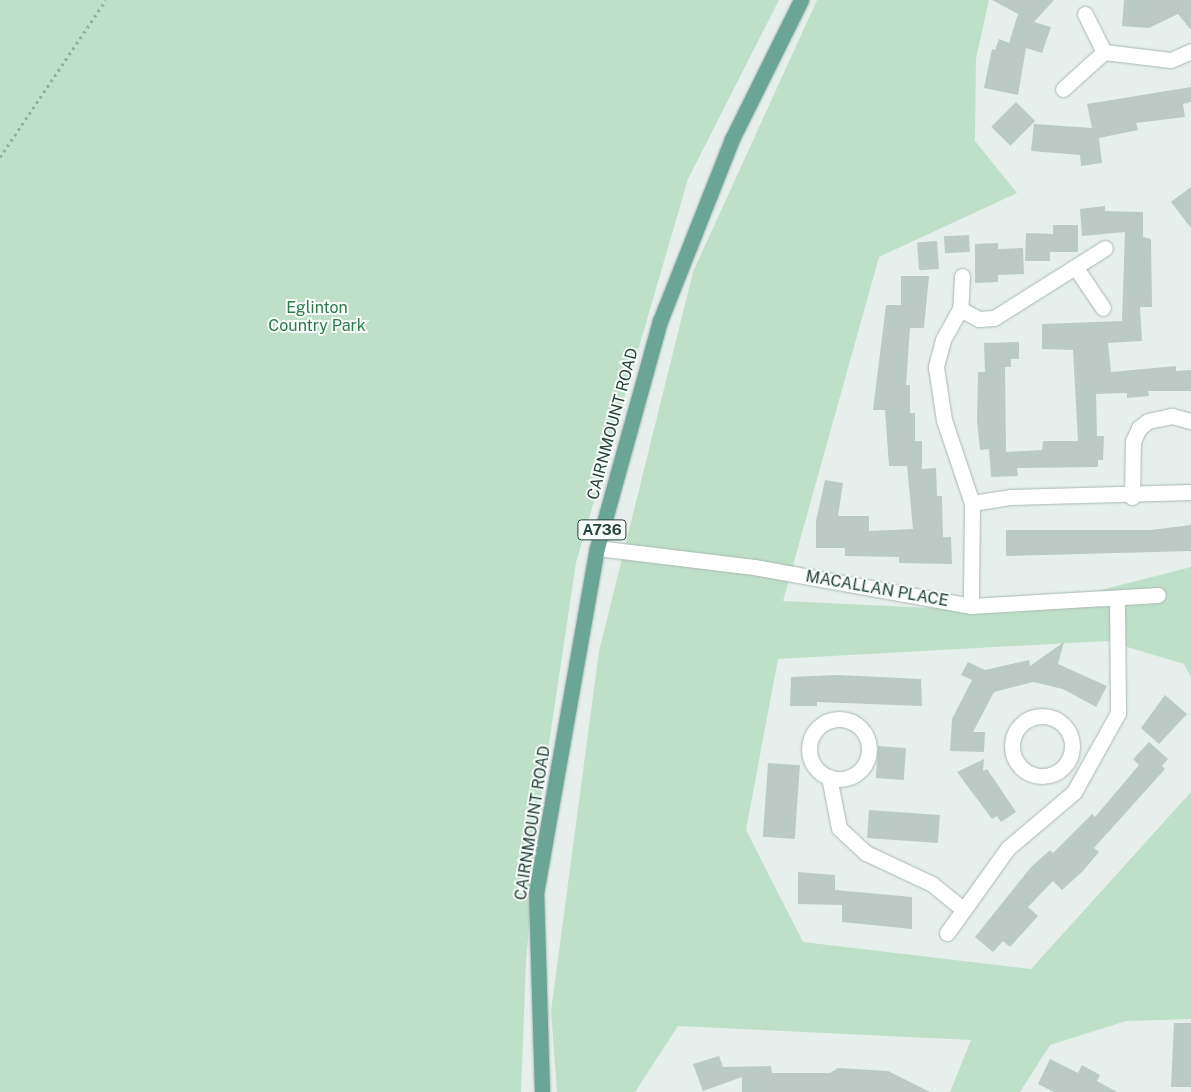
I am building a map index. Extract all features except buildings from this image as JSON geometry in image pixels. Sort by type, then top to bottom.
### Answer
[{"type":"main road","name":"CAIRNMOUNT ROAD","points":[[542,1092],[536,893],[597,548],[660,322],[732,140],[801,0]]},
{"type":"street","points":[[1085,14],[1104,52]]},
{"type":"street","points":[[1063,89],[1104,52],[1170,60],[1191,51]]},
{"type":"street","points":[[960,309],[979,320],[994,318],[1076,268],[1104,248]]},
{"type":"street","points":[[1076,268],[1104,308]]},
{"type":"street","points":[[962,276],[960,309],[943,340],[936,367],[944,420],[972,503],[971,606]]},
{"type":"street","points":[[1132,497],[1133,441],[1139,428],[1148,421],[1172,416],[1191,421]]},
{"type":"street","points":[[972,503],[1010,497],[1132,497],[1191,492]]},
{"type":"street","name":"MACALLAN PLACE","points":[[597,548],[754,566],[971,606],[1117,601],[1158,595]]},
{"type":"street","points":[[947,933],[1008,848],[1074,792],[1118,713],[1117,601]]},
{"type":"street","points":[[1029,718],[1056,719],[1070,732],[1071,755],[1058,772],[1037,776],[1027,772],[1013,754],[1015,733],[1029,718]]},
{"type":"street","points":[[1058,772],[1074,792]]},
{"type":"street","points":[[829,776],[839,828],[866,853],[932,884],[964,910]]},
{"type":"path","points":[[0,157],[106,0]]},
{"type":"green space","name":"Eglinton Country Park","points":[[0,0],[779,0],[688,179],[576,563],[539,810],[526,962],[521,1092],[0,1092]]},
{"type":"green space","points":[[817,0],[989,0],[976,59],[975,141],[1017,193],[879,257],[783,601],[1015,612],[1191,567],[1191,677],[1184,664],[1107,641],[778,659],[746,830],[803,942],[1031,969],[1191,792],[1191,1019],[1126,1021],[1050,1045],[1020,1092],[950,1092],[971,1040],[678,1026],[635,1092],[557,1092],[551,1011],[599,651],[693,272]]}]
